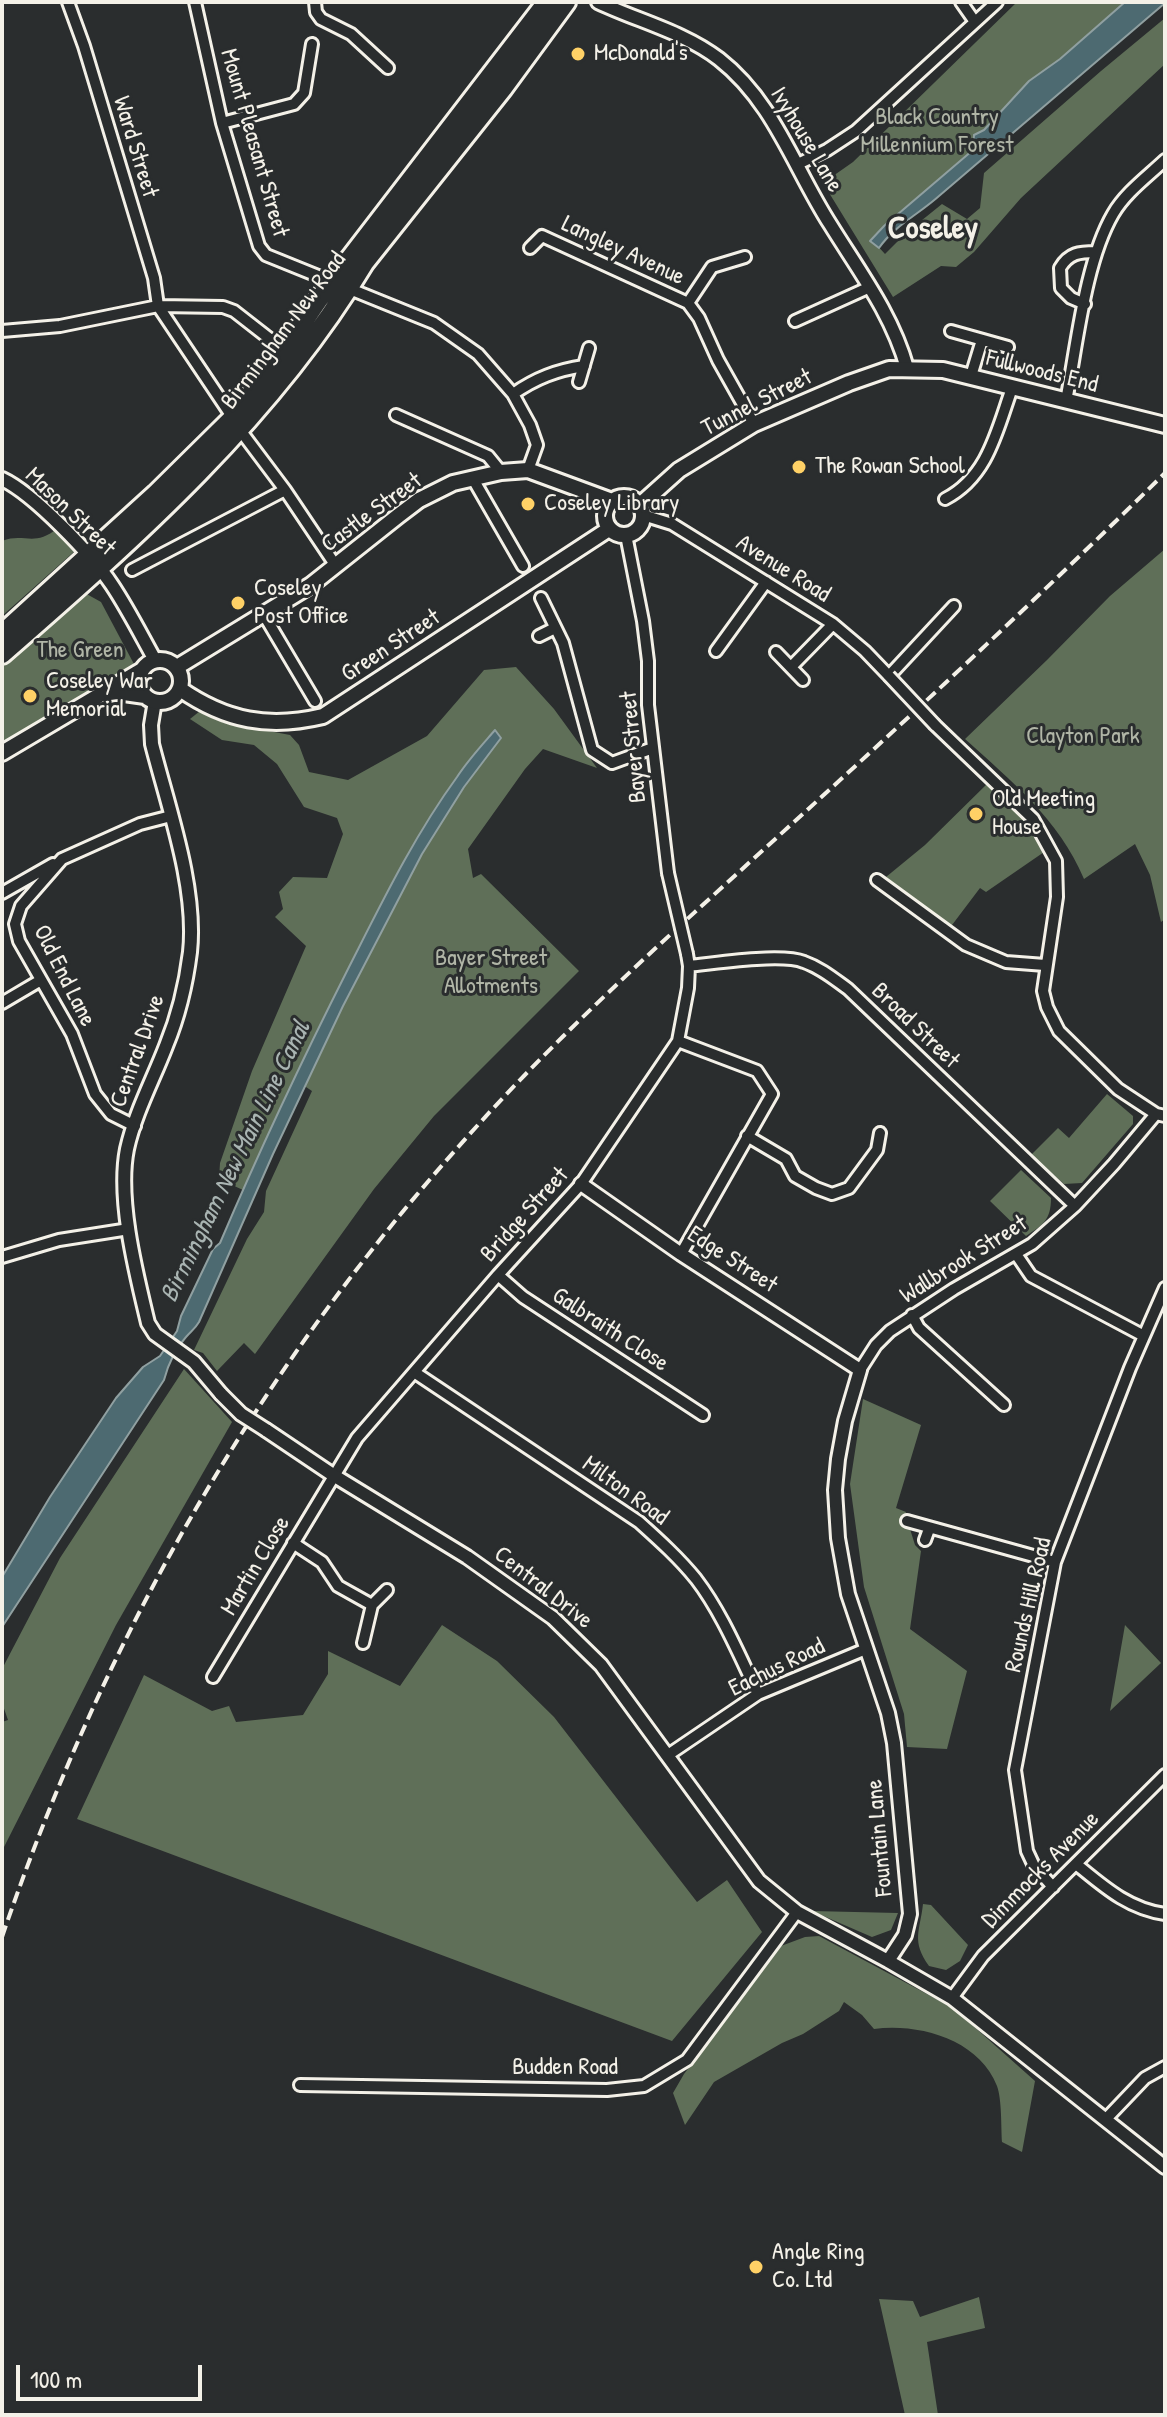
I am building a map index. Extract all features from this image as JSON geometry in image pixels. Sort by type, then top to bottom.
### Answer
[{"type":"highway","name":"Birmingham New Road","points":[[2,654],[156,494],[237,424],[297,360],[341,285],[547,2]]},
{"type":"highway","name":"Birmingham New Road","points":[[237,424],[284,350],[364,263],[503,88],[566,2]]},
{"type":"highway","name":"Birmingham New Road","points":[[2,634],[93,562]]},
{"type":"main road","name":"Fullwoods End","points":[[907,368],[943,370],[971,376],[1165,425]]},
{"type":"main road","name":"Tunnel Street","points":[[626,535],[638,529],[641,510],[679,470],[754,424],[849,383],[889,369],[907,368]]},
{"type":"main road","name":"Castle Street","points":[[177,667],[264,615],[336,566],[419,500],[453,483],[501,472],[528,470],[612,501]]},
{"type":"main road","points":[[626,535],[609,529],[605,512],[612,501],[622,496],[631,498],[641,510]]},
{"type":"main road","name":"Green Street","points":[[180,689],[220,712],[241,718],[297,722],[323,716],[609,529]]},
{"type":"main road","points":[[2,753],[97,695],[142,670],[155,660],[168,660],[177,667],[181,677],[180,689],[171,699],[117,692],[97,695]]},
{"type":"main road","points":[[142,670],[140,686],[150,698]]},
{"type":"street","name":"Ward Street","points":[[68,2],[154,278],[158,306]]},
{"type":"street","name":"Mount Pleasant Street","points":[[195,2],[222,123],[259,246],[266,255],[434,323],[478,354],[513,394],[530,425],[537,445],[528,470]]},
{"type":"street","points":[[315,2],[321,19],[351,34],[388,68]]},
{"type":"street","name":"Ivyhouse Lane","points":[[598,2],[695,43],[722,61],[746,85],[765,109],[829,223],[891,322],[907,368]]},
{"type":"street","points":[[961,2],[975,22]]},
{"type":"street","points":[[798,164],[856,131],[997,2]]},
{"type":"street","points":[[222,123],[294,104],[304,93],[312,44]]},
{"type":"street","points":[[1066,401],[1096,252],[1114,213],[1137,185],[1165,160]]},
{"type":"street","name":"Langley Avenue","points":[[530,248],[542,236],[688,303],[699,318],[718,360],[754,424]]},
{"type":"street","points":[[1085,304],[1071,298],[1061,288],[1060,268],[1069,256],[1096,252]]},
{"type":"street","points":[[688,303],[712,267],[741,262]]},
{"type":"street","points":[[795,321],[870,287]]},
{"type":"street","points":[[158,306],[336,566]]},
{"type":"street","points":[[2,331],[60,326],[158,306],[223,307],[234,311],[284,350]]},
{"type":"street","points":[[951,331],[1008,347]]},
{"type":"street","points":[[971,376],[982,340]]},
{"type":"street","points":[[579,382],[589,348]]},
{"type":"street","points":[[513,394],[548,373],[584,366]]},
{"type":"street","points":[[945,499],[956,494],[975,476],[988,458],[1012,388]]},
{"type":"street","points":[[396,415],[488,456],[501,472]]},
{"type":"street","name":"Mason Street","points":[[2,479],[42,509],[93,562],[112,585],[155,660]]},
{"type":"street","points":[[473,479],[523,566]]},
{"type":"street","points":[[132,570],[285,490]]},
{"type":"street","name":"Avenue Road","points":[[641,510],[672,524],[833,624],[865,651],[935,725],[1033,819],[1056,861],[1057,897],[1043,991],[1047,1007],[1059,1031],[1116,1088],[1161,1115]]},
{"type":"street","name":"Bayer Street","points":[[626,535],[648,661],[648,705],[668,873],[688,960]]},
{"type":"street","points":[[716,651],[766,582]]},
{"type":"street","points":[[541,598],[563,643],[592,750],[612,763],[653,748]]},
{"type":"street","points":[[889,676],[954,606]]},
{"type":"street","points":[[264,615],[315,701]]},
{"type":"street","points":[[791,667],[833,624]]},
{"type":"street","points":[[539,636],[555,628]]},
{"type":"street","points":[[776,652],[803,680]]},
{"type":"street","name":"Central Drive","points":[[150,698],[152,744],[171,816],[191,919],[190,952],[179,1011],[127,1148],[123,1181],[129,1229],[148,1323],[155,1334],[194,1362],[241,1414],[467,1557],[553,1618],[601,1665],[759,1881],[797,1912],[888,1961]]},
{"type":"street","name":"Old End Lane","points":[[135,1126],[111,1114],[95,1094],[77,1044],[19,941],[15,924],[26,898],[62,859],[140,824],[171,816]]},
{"type":"street","points":[[2,893],[62,859]]},
{"type":"street","points":[[877,880],[966,945],[1006,962],[1045,965]]},
{"type":"street","name":"Broad Street","points":[[688,960],[795,959],[826,973],[848,989],[1075,1206]]},
{"type":"street","name":"Bridge Street","points":[[333,1475],[357,1438],[581,1184],[678,1041],[688,988],[688,960]]},
{"type":"street","points":[[2,1003],[41,980]]},
{"type":"street","points":[[678,1041],[757,1071],[772,1094],[681,1254]]},
{"type":"street","name":"Wallbrook Street","points":[[860,1370],[876,1345],[890,1331],[1032,1244],[1075,1206],[1161,1115]]},
{"type":"street","points":[[747,1136],[786,1159],[795,1176],[832,1194],[849,1188],[877,1150],[880,1133]]},
{"type":"street","name":"Edge Street","points":[[581,1184],[681,1254],[860,1370]]},
{"type":"street","points":[[2,1257],[59,1240],[129,1229]]},
{"type":"street","points":[[1016,1254],[1031,1276],[1144,1336]]},
{"type":"street","name":"Galbraith Close","points":[[498,1275],[523,1297],[703,1415]]},
{"type":"street","name":"Rounds Hill Road","points":[[1053,1887],[1034,1866],[1027,1851],[1015,1770],[1055,1562],[1165,1288]]},
{"type":"street","points":[[912,1315],[919,1328],[1004,1405]]},
{"type":"street","name":"Fountain Lane","points":[[860,1370],[845,1421],[835,1490],[838,1538],[848,1594],[888,1713],[894,1743],[910,1914],[905,1935],[888,1961]]},
{"type":"street","name":"Milton Road","points":[[414,1372],[639,1522],[669,1550],[697,1581],[720,1617],[758,1694]]},
{"type":"street","name":"Martin Close","points":[[213,1677],[333,1475]]},
{"type":"street","points":[[907,1521],[1055,1562]]},
{"type":"street","points":[[925,1540],[929,1529]]},
{"type":"street","points":[[293,1543],[322,1562],[338,1586],[372,1605]]},
{"type":"street","points":[[363,1643],[372,1605],[387,1590]]},
{"type":"street","name":"Eachus Road","points":[[668,1755],[758,1694],[866,1649]]},
{"type":"street","name":"Dimmocks Avenue","points":[[952,1998],[983,1956],[1165,1775]]},
{"type":"street","points":[[1076,1864],[1115,1896],[1134,1906],[1165,1914]]},
{"type":"street","name":"Budden Road","points":[[300,2085],[607,2090],[644,2086],[687,2060],[797,1912]]},
{"type":"street","points":[[888,1961],[952,1998],[1165,2167]]},
{"type":"street","points":[[1105,2120],[1145,2078],[1165,2067]]},
{"type":"green space","name":"Black Country Millennium Forest","points":[[1017,2],[1125,2],[1060,59],[1029,81],[984,130],[974,135],[974,150],[884,226],[875,243],[885,254],[942,204],[967,219],[980,208],[984,173],[1165,18],[1165,64],[1021,198],[974,252],[956,267],[941,266],[893,297],[823,183],[853,162]]},
{"type":"green space","points":[[58,528],[76,550],[2,616],[2,541],[35,539]]},
{"type":"green space","name":"Clayton Park","points":[[1165,549],[1165,919],[1161,922],[1150,875],[1135,844],[1084,879],[1074,857],[1047,819],[965,739],[1110,596]]},
{"type":"green space","name":"The Green","points":[[83,592],[101,602],[135,666],[2,744],[2,667]]},
{"type":"green space","name":"Bayer Street Allotments","points":[[516,667],[554,709],[597,768],[543,749],[468,849],[473,878],[481,874],[579,971],[434,1116],[374,1189],[255,1354],[244,1343],[217,1371],[203,1353],[194,1350],[247,1239],[264,1212],[266,1191],[312,1091],[294,1079],[243,1190],[219,1179],[220,1163],[252,1071],[306,946],[275,917],[283,909],[279,892],[293,877],[327,878],[343,834],[337,818],[304,807],[277,764],[254,745],[222,740],[190,719],[200,711],[222,722],[290,735],[299,745],[309,772],[348,780],[427,736],[484,670]]},
{"type":"green space","points":[[988,783],[1028,823],[1047,850],[986,892],[980,888],[949,929],[886,877],[925,845]]},
{"type":"green space","points":[[1107,1094],[1133,1116],[1133,1124],[1082,1183],[1064,1184],[1031,1155],[1058,1128],[1069,1138]]},
{"type":"green space","points":[[1021,1170],[1051,1198],[1045,1221],[1026,1236],[990,1201]]},
{"type":"green space","points":[[184,1369],[232,1422],[116,1625],[2,1851],[2,1722],[8,1720],[2,1703],[2,1669],[60,1558]]},
{"type":"green space","points":[[863,1399],[921,1425],[896,1508],[906,1512],[903,1525],[910,1529],[915,1545],[921,1551],[910,1629],[967,1671],[947,1749],[907,1747],[904,1714],[864,1587],[850,1484]]},
{"type":"green space","points":[[442,1625],[497,1661],[554,1717],[697,1902],[727,1880],[762,1932],[672,2041],[77,1819],[144,1675],[212,1711],[229,1706],[236,1722],[303,1715],[328,1674],[328,1651],[400,1686]]},
{"type":"green space","points":[[1125,1625],[1161,1663],[1110,1711]]},
{"type":"green space","points":[[923,1904],[931,1905],[968,1945],[960,1961],[946,1970],[929,1966],[920,1950],[918,1936]]},
{"type":"green space","points":[[812,1911],[898,1913],[891,1930],[872,1937]]},
{"type":"green space","points":[[819,1936],[953,2008],[1035,2081],[1022,2152],[1002,2142],[997,2086],[976,2056],[962,2046],[928,2032],[874,2029],[844,2002],[839,2011],[803,2034],[714,2082],[685,2125],[673,2093],[684,2074],[781,1946],[805,1937]]},
{"type":"green space","points":[[979,2297],[985,2328],[927,2342],[938,2415],[905,2415],[879,2299],[913,2301],[920,2317]]},
{"type":"water","points":[[1125,2],[1165,3],[899,227],[879,248],[870,241],[973,150],[974,135],[984,130],[1029,81],[1060,59]]},
{"type":"water","points":[[495,730],[501,738],[464,787],[422,854],[343,1006],[199,1322],[178,1347],[164,1380],[2,1627],[2,1577],[50,1497],[116,1398],[143,1367],[160,1356],[177,1331],[213,1249],[220,1243],[299,1070],[386,894],[441,799]]},
{"type":"railway","points":[[2,1937],[43,1826],[88,1719],[138,1614],[194,1512],[254,1414],[320,1318],[391,1226],[468,1136],[574,1025],[965,664],[1165,473]]},
{"type":"place","name":"McDonald's","points":[[578,54]]},
{"type":"place","name":"The Rowan School","points":[[799,467]]},
{"type":"place","name":"Coseley Library","points":[[528,504]]},
{"type":"place","name":"Coseley Post Office","points":[[238,603]]},
{"type":"place","name":"Coseley War Memorial","points":[[30,696]]},
{"type":"place","name":"Old Meeting House","points":[[976,814]]},
{"type":"place","name":"Angle Ring Co. Ltd","points":[[756,2267]]},
{"type":"district","name":"Coseley","points":[[933,229]]},
{"type":"water label","name":"Birmingham New Main Line Canal","points":[[236,1162]]}]
